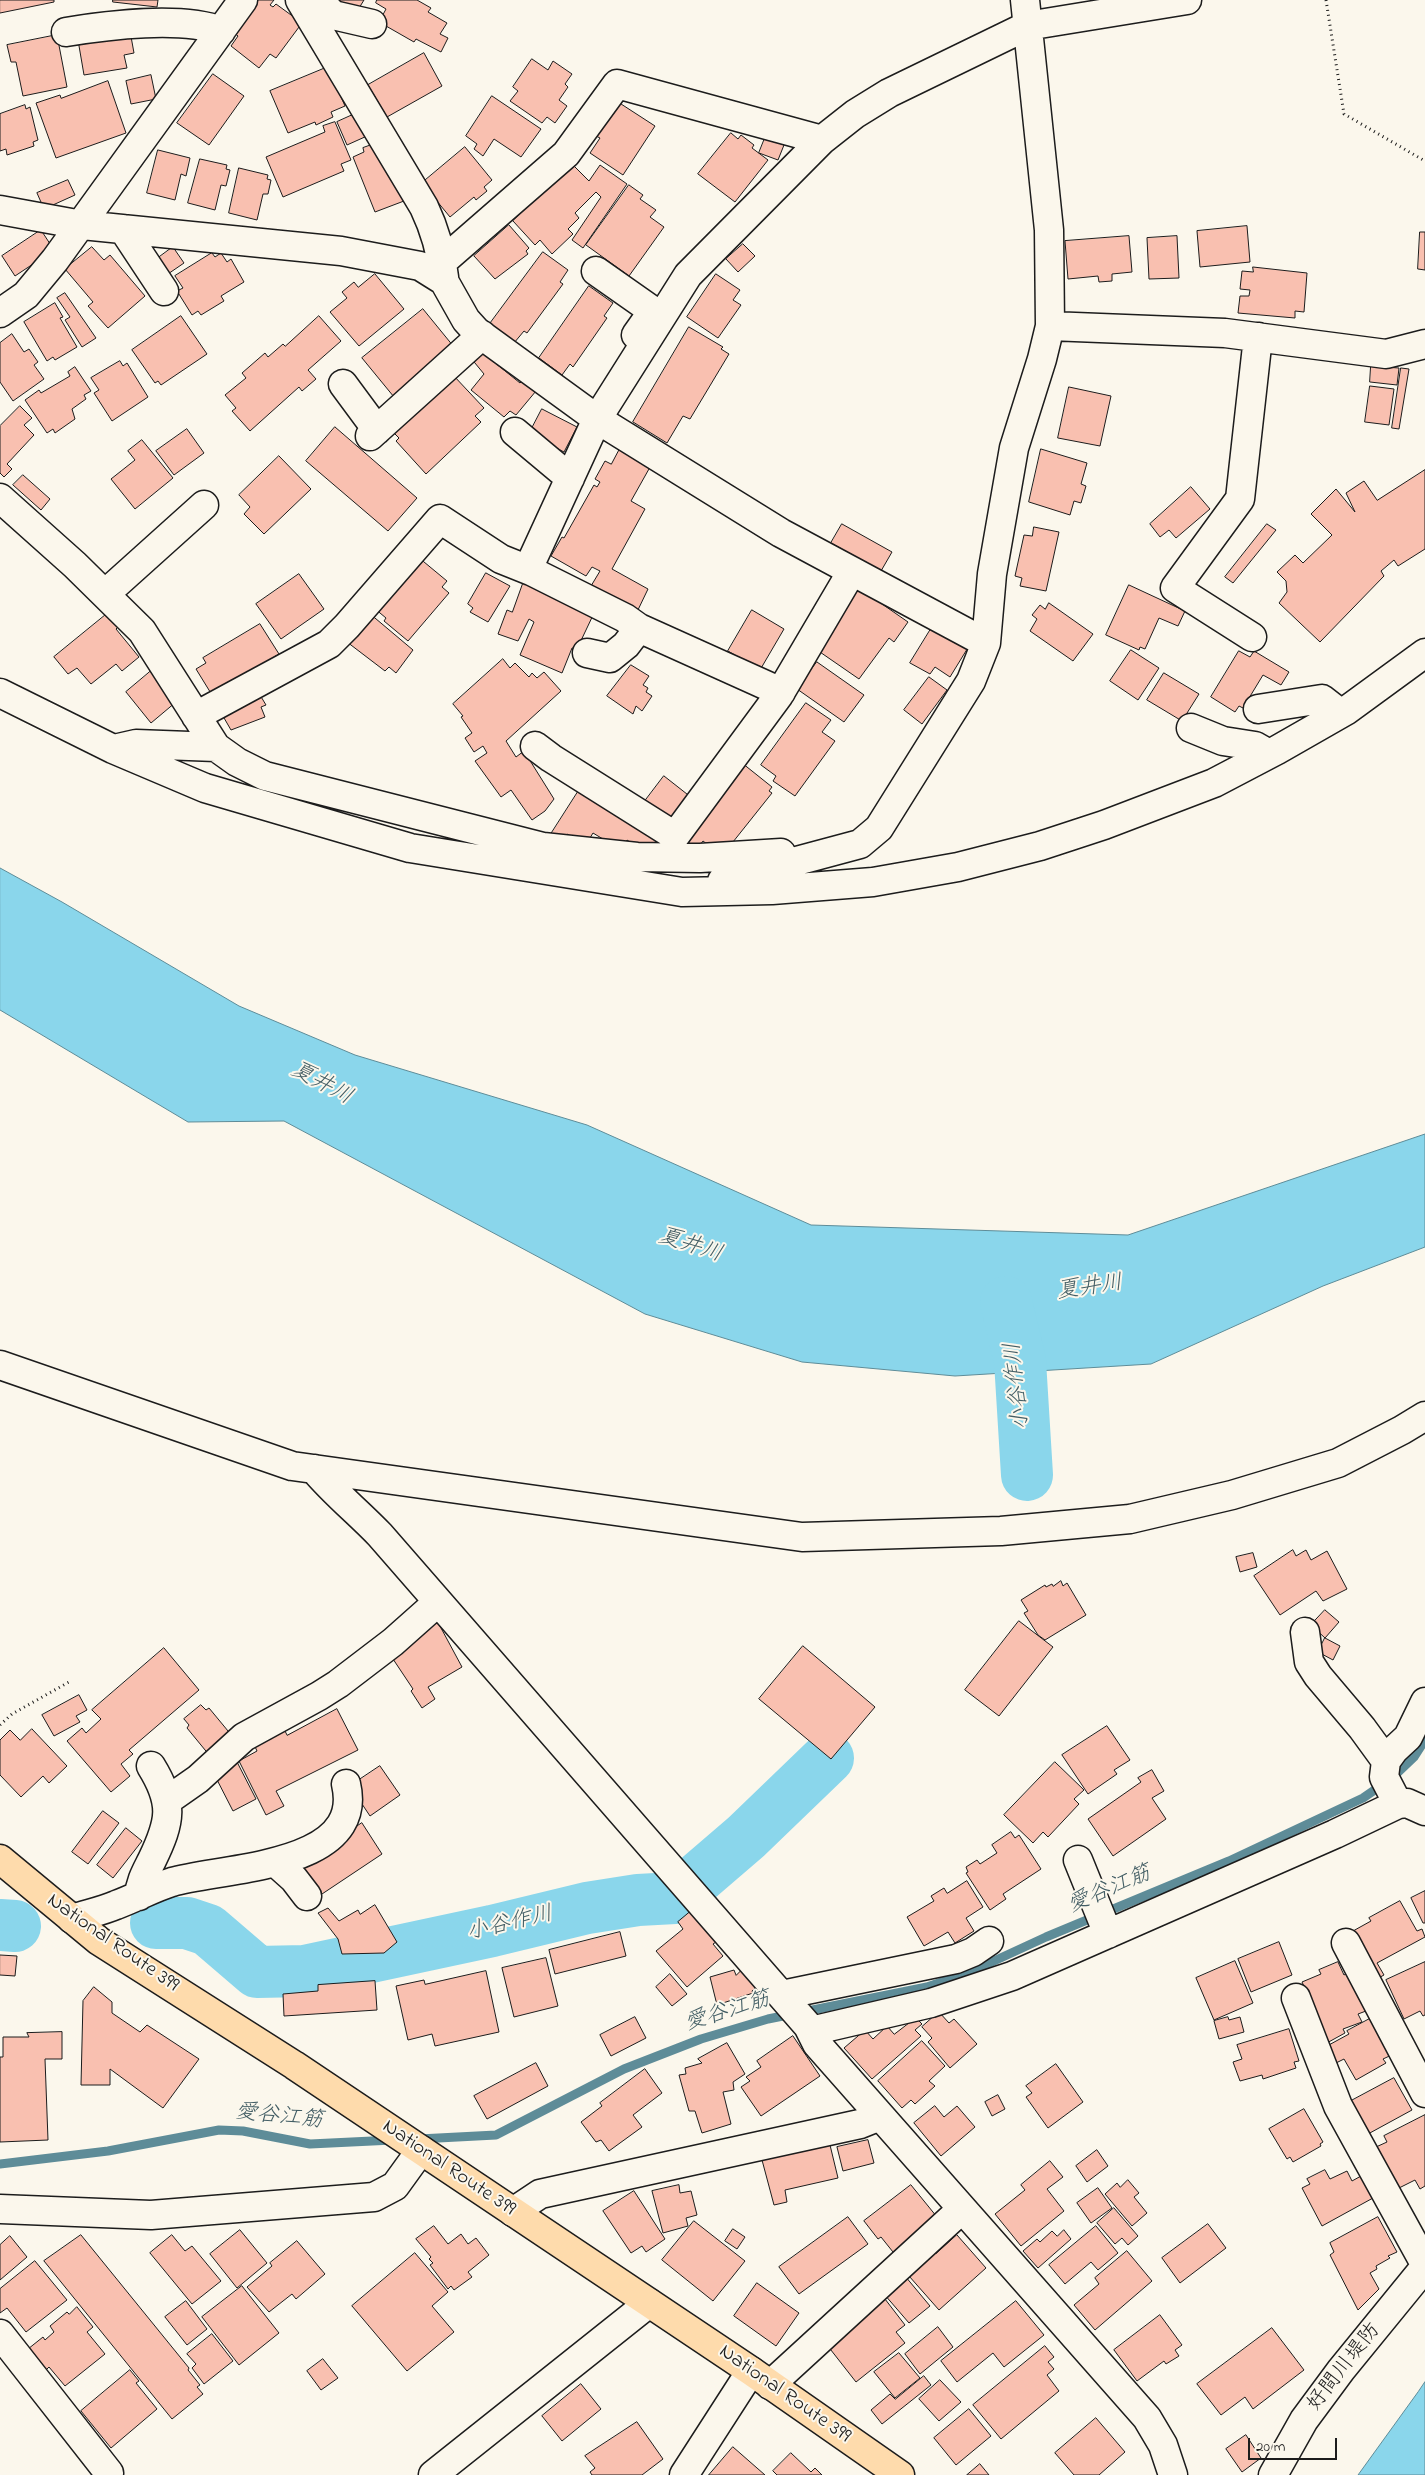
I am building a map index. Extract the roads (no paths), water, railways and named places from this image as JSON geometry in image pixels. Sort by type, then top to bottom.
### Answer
[{"type":"highway","name":"National Route 399","points":[[0,1859],[99,1941],[421,2150],[760,2378],[900,2475]]},
{"type":"street","points":[[0,313],[26,295],[82,226],[243,0]]},
{"type":"street","points":[[300,0],[424,206],[435,231],[443,272],[466,320],[482,335],[589,414],[781,533],[986,643]]},
{"type":"street","points":[[319,0],[333,15],[372,24]]},
{"type":"street","points":[[589,414],[688,275],[822,140],[856,114],[1026,13],[1187,0]]},
{"type":"street","points":[[682,892],[860,844],[879,828],[971,681],[986,643],[992,574],[1014,448],[1042,359],[1050,326],[1049,230],[1026,13]]},
{"type":"street","points":[[66,32],[121,24],[190,24],[209,26],[221,31]]},
{"type":"street","points":[[443,272],[566,154],[617,84],[822,140]]},
{"type":"street","points":[[0,210],[82,226],[341,251],[443,272]]},
{"type":"street","points":[[123,229],[164,291]]},
{"type":"street","points":[[528,569],[570,478],[589,414],[653,311],[596,271]]},
{"type":"street","points":[[1050,326],[1225,333],[1386,354],[1425,344]]},
{"type":"street","points":[[343,384],[373,433],[482,335]]},
{"type":"street","points":[[1252,637],[1175,588],[1240,499],[1258,337]]},
{"type":"street","points":[[514,432],[570,478]]},
{"type":"street","points":[[0,498],[142,631],[216,747],[236,762],[265,776],[542,847],[637,858],[700,858],[795,852],[820,855]]},
{"type":"street","points":[[104,594],[204,505]]},
{"type":"street","points":[[196,716],[329,644],[347,626],[440,519],[501,559],[528,569],[625,618],[639,628],[781,692]]},
{"type":"street","points":[[535,746],[675,836],[781,692],[852,571]]},
{"type":"street","points":[[587,653],[610,658],[626,645],[639,628]]},
{"type":"street","points":[[0,693],[113,749],[205,788],[410,848],[682,892],[772,890],[873,882],[958,867],[1040,846],[1104,825],[1214,783],[1269,754],[1340,713],[1425,653]]},
{"type":"street","points":[[1258,710],[1322,699],[1340,713]]},
{"type":"street","points":[[1192,728],[1223,741],[1255,746],[1269,754]]},
{"type":"street","points":[[113,749],[136,744],[216,747]]},
{"type":"street","points":[[0,1365],[292,1466],[802,1537],[1001,1531],[1130,1520],[1232,1495],[1338,1463],[1425,1416]]},
{"type":"street","points":[[314,1469],[334,1492],[362,1516],[438,1602],[782,1995],[810,2028],[816,2044],[1147,2418],[1163,2445],[1173,2475]]},
{"type":"street","points":[[168,1800],[198,1779],[244,1737],[338,1684],[393,1642],[438,1602]]},
{"type":"street","points":[[1305,1632],[1309,1662],[1386,1761]]},
{"type":"street","points":[[1398,1804],[1384,1778],[1386,1761],[1394,1750],[1408,1737],[1425,1702]]},
{"type":"street","points":[[139,1896],[140,1882],[153,1857],[168,1816],[168,1800],[161,1781],[151,1766]]},
{"type":"street","points":[[72,1919],[139,1896],[172,1882],[275,1862],[302,1853],[333,1836],[348,1813],[349,1799],[346,1784]]},
{"type":"street","points":[[810,2028],[961,1994],[1012,1976],[1326,1838],[1398,1804],[1407,1803],[1425,1811]]},
{"type":"street","points":[[1078,1860],[1108,1934]]},
{"type":"street","points":[[275,1862],[294,1879],[308,1896]]},
{"type":"street","points":[[782,1995],[956,1960],[982,1948],[989,1941]]},
{"type":"street","points":[[1346,1943],[1425,2093]]},
{"type":"street","points":[[1296,1998],[1338,2106],[1425,2266]]},
{"type":"street","points":[[513,2212],[540,2194],[860,2124],[880,2116]]},
{"type":"street","points":[[0,2208],[151,2215],[374,2197],[395,2186],[421,2150]]},
{"type":"street","points":[[684,2475],[760,2378],[962,2209]]},
{"type":"street","name":"好間川堤防","points":[[1273,2475],[1304,2420],[1341,2370],[1425,2266]]},
{"type":"street","points":[[433,2475],[649,2303]]},
{"type":"street","points":[[0,2334],[110,2473]]},
{"type":"water","name":"夏井川","points":[[0,868],[62,902],[239,1006],[355,1055],[587,1125],[811,1225],[1128,1235],[1425,1134],[1425,1247],[1323,1286],[1151,1364],[955,1376],[802,1362],[645,1314],[284,1121],[188,1122],[0,1010]]},
{"type":"water","points":[[1425,2382],[1425,2475],[1358,2475],[1418,2392]]},
{"type":"waterway","name":"小谷作川","points":[[1006,1302],[1020,1361],[1027,1475]]},
{"type":"waterway","name":"愛谷江筋","points":[[419,2139],[496,2135],[624,2069],[701,2039],[768,2019],[927,1987],[968,1973],[1046,1937],[1229,1861],[1363,1798],[1392,1778],[1414,1757],[1425,1740]]},
{"type":"waterway","name":"小谷作川","points":[[156,1923],[187,1923],[208,1930],[257,1972],[305,1971],[492,1931],[587,1908],[638,1900],[675,1898],[746,1837],[828,1758]]},
{"type":"waterway","name":"小谷作川","points":[[0,1925],[15,1926]]},
{"type":"waterway","name":"愛谷江筋","points":[[0,2164],[108,2151],[219,2130],[243,2131],[310,2144],[393,2140]]}]
